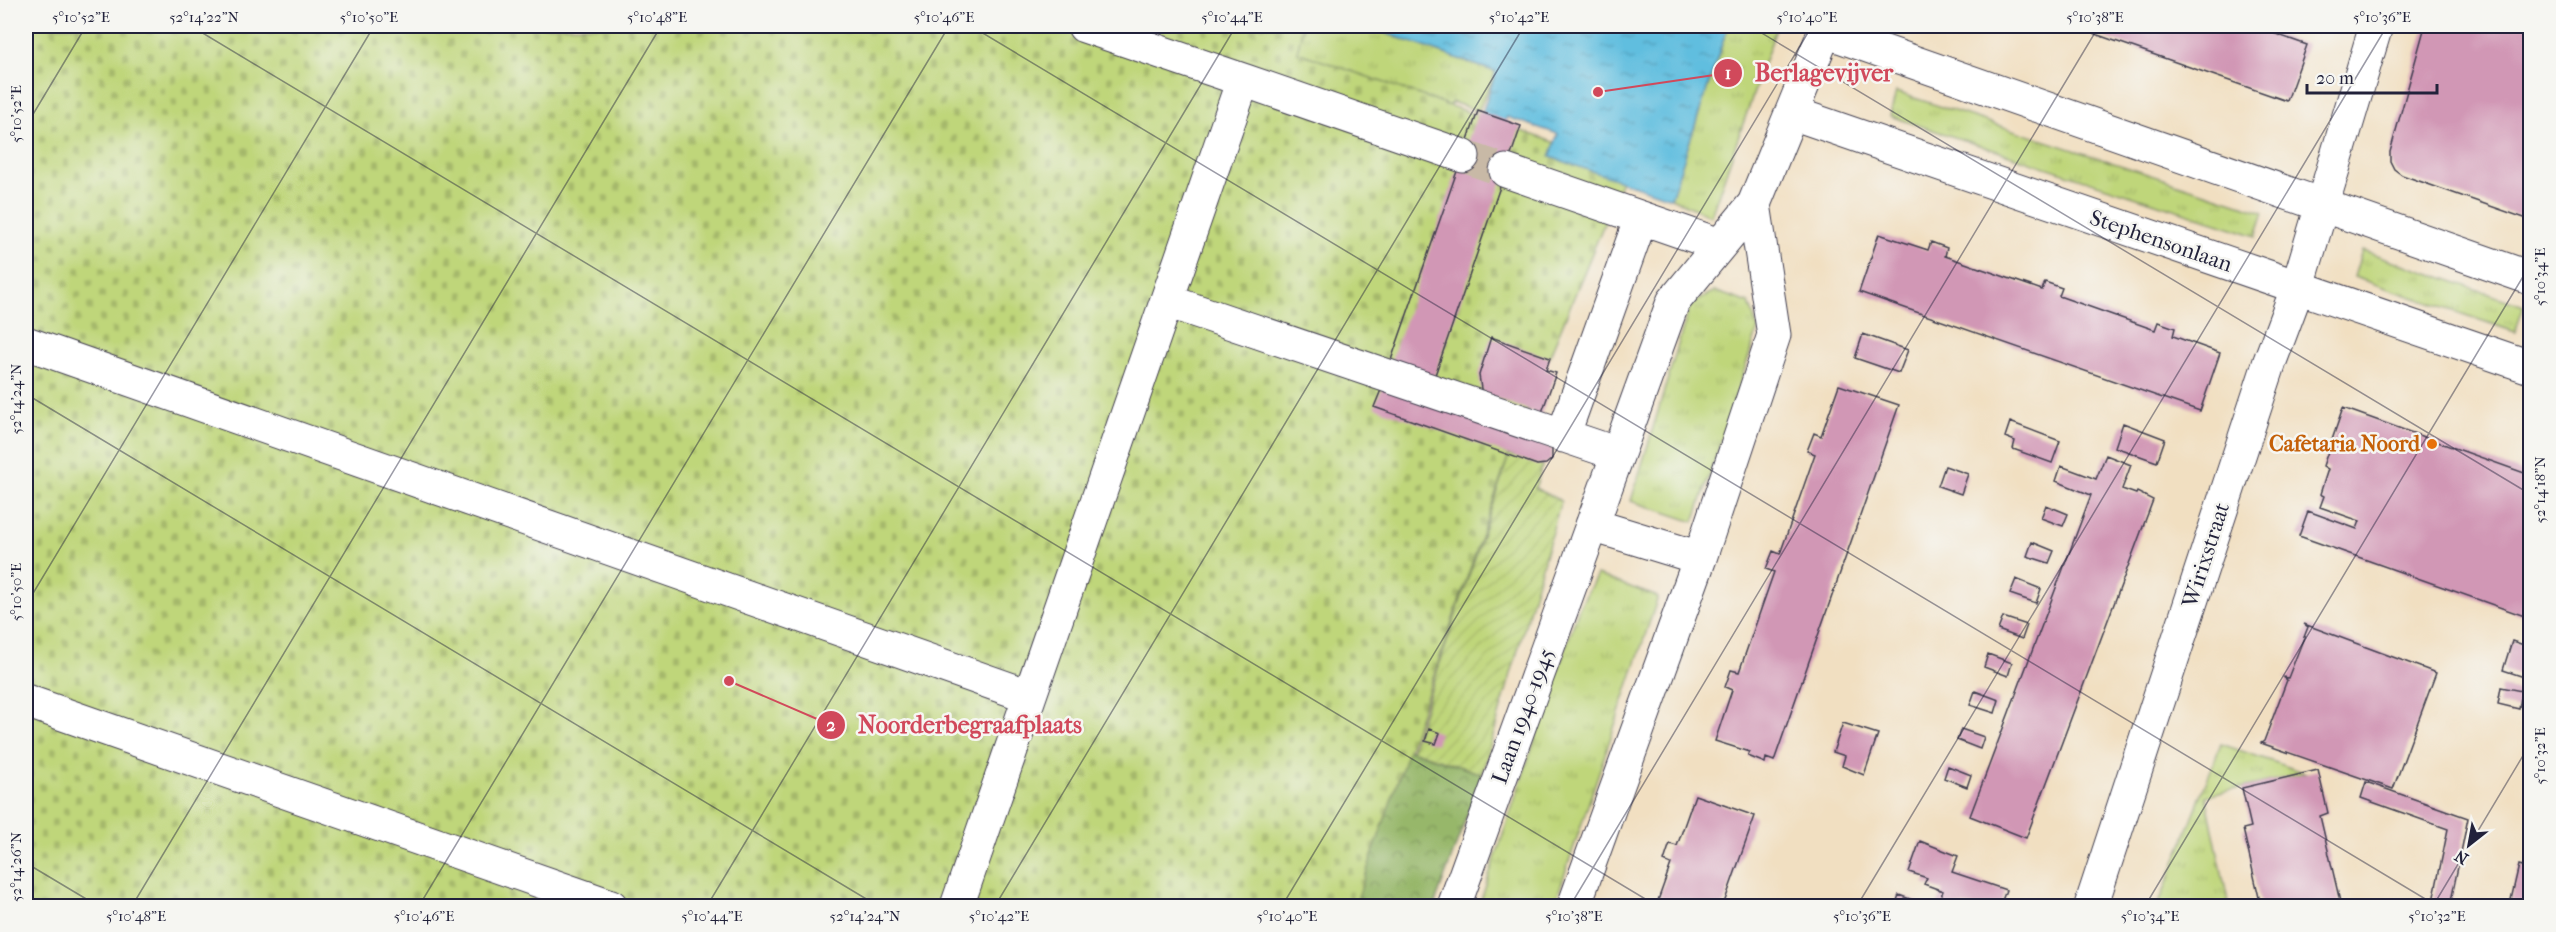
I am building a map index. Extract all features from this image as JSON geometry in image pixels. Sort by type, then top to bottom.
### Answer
[{"type":"street","points":[[1084,26],[1463,156]]},
{"type":"street","name":"Wirixstraat","points":[[2091,906],[2270,361],[2297,289],[2376,26]]},
{"type":"street","points":[[1826,28],[2530,278]]},
{"type":"street","name":"Laan 1940-1945","points":[[1454,906],[1673,302],[1754,204],[1826,28]]},
{"type":"street","points":[[957,906],[1243,81]]},
{"type":"street","name":"Stephensonlaan","points":[[1792,113],[2530,368]]},
{"type":"street","points":[[1506,171],[1720,245]]},
{"type":"street","points":[[1575,906],[1700,558],[1773,335],[1754,204]]},
{"type":"street","points":[[1563,436],[1641,218]]},
{"type":"street","points":[[1167,301],[1618,454]]},
{"type":"street","points":[[26,343],[1029,696]]},
{"type":"street","points":[[1592,525],[1700,558]]},
{"type":"street","points":[[26,701],[611,906]]},
{"type":"green space","points":[[26,26],[1303,26],[1297,52],[1627,168],[1509,455],[1355,906],[26,906]]},
{"type":"green space","points":[[1280,26],[1365,26],[1496,72],[1478,111],[1452,102],[1433,127],[1264,72]]},
{"type":"green space","points":[[1728,26],[1777,26],[1711,216],[1671,198]]},
{"type":"green space","points":[[1896,92],[2264,212],[2256,236],[1890,116]]},
{"type":"green space","points":[[2362,250],[2524,306],[2515,332],[2354,277]]},
{"type":"green space","points":[[1714,291],[1749,303],[1758,329],[1694,522],[1631,501],[1690,305]]},
{"type":"green space","points":[[1509,455],[1543,465],[1535,488],[1561,501],[1482,774],[1411,750]]},
{"type":"green space","points":[[1597,575],[1658,597],[1554,906],[1479,906],[1579,608]]},
{"type":"green space","points":[[1385,742],[1482,774],[1434,906],[1329,906]]},
{"type":"green space","points":[[2221,744],[2306,773],[2206,796],[2229,906],[2158,906]]},
{"type":"water","points":[[1365,26],[1728,26],[1671,198],[1550,157],[1558,134],[1507,117],[1505,121],[1482,113],[1496,72]]},
{"type":"building","points":[[2072,26],[2253,26],[2307,45],[2287,101]]},
{"type":"building","points":[[2425,26],[2530,26],[2530,220],[2402,175],[2394,169],[2390,161],[2390,152]]},
{"type":"building","points":[[1478,111],[1521,126],[1434,378],[1390,363]]},
{"type":"building","points":[[1879,234],[1928,250],[1931,242],[1947,248],[1945,256],[2042,290],[2045,282],[2062,288],[2059,296],[2155,330],[2158,322],[2175,328],[2173,336],[2220,353],[2200,411],[1859,292]]},
{"type":"building","points":[[1863,334],[1908,350],[1899,373],[1855,358]]},
{"type":"building","points":[[1491,337],[1550,358],[1546,370],[1556,373],[1541,415],[1484,394],[1479,375]]},
{"type":"building","points":[[1383,385],[1552,448],[1552,459],[1546,464],[1537,465],[1374,407]]},
{"type":"building","points":[[1839,385],[1899,405],[1774,761],[1766,758],[1765,763],[1748,756],[1750,752],[1715,741],[1732,690],[1725,687],[1731,670],[1739,672],[1774,572],[1766,569],[1773,551],[1780,554],[1815,454],[1807,451],[1814,433],[1821,436]]},
{"type":"building","points":[[2343,408],[2530,475],[2530,618],[2299,536],[2308,511],[2357,529],[2360,521],[2320,507],[2324,496],[2320,494],[2328,469],[2323,466]]},
{"type":"building","points":[[2010,422],[2060,441],[2052,463],[2013,449],[2015,441],[2005,437]]},
{"type":"building","points":[[2123,423],[2165,439],[2157,462],[2115,447]]},
{"type":"building","points":[[2106,455],[2131,465],[2122,489],[2136,494],[2137,492],[2153,500],[2026,838],[1970,816],[2091,495],[2056,481],[2061,466],[2096,479]]},
{"type":"building","points":[[1945,466],[1968,474],[1961,494],[1938,486]]},
{"type":"building","points":[[2046,505],[2068,514],[2063,526],[2041,518]]},
{"type":"building","points":[[2032,542],[2054,551],[2049,563],[2027,556]]},
{"type":"building","points":[[2016,579],[2041,589],[2036,603],[2010,594]]},
{"type":"building","points":[[2003,617],[2027,625],[2022,639],[1998,630]]},
{"type":"building","points":[[2304,624],[2436,673],[2393,789],[2261,743],[2264,741],[2287,680],[2283,677],[2288,678],[2308,627]]},
{"type":"building","points":[[2512,641],[2530,647],[2530,679],[2503,670]]},
{"type":"building","points":[[1988,654],[2012,663],[2008,676],[1984,667]]},
{"type":"building","points":[[2501,687],[2522,691],[2519,709],[2498,704]]},
{"type":"building","points":[[1975,691],[1999,700],[1995,713],[1970,705]]},
{"type":"building","points":[[1843,723],[1878,734],[1864,775],[1842,766],[1845,756],[1833,752]]},
{"type":"building","points":[[1429,729],[1440,733],[1436,744],[1425,741]]},
{"type":"building","points":[[1961,729],[1984,737],[1980,749],[1957,740]]},
{"type":"building","points":[[1948,766],[1971,775],[1967,787],[1944,778]]},
{"type":"building","points":[[2318,770],[2328,813],[2320,816],[2341,906],[2261,906],[2243,829],[2251,827],[2242,788]]},
{"type":"building","points":[[2366,782],[2468,818],[2450,906],[2432,906],[2448,829],[2361,798]]},
{"type":"building","points":[[1695,795],[1755,816],[1723,906],[1656,906],[1671,864],[1664,861],[1669,846],[1670,844],[1677,846]]},
{"type":"building","points":[[1920,841],[1958,856],[1952,872],[2006,890],[2000,906],[1937,906],[1943,891],[1924,884],[1927,878],[1909,872]]},
{"type":"building","points":[[2529,852],[2530,906],[2510,904],[2519,865],[2526,867]]},
{"type":"building","points":[[1899,895],[1923,904],[1922,906],[1895,906]]},
{"type":"tunnel","points":[[1463,156],[1506,171]]},
{"type":"place","name":"Berlagevijver","points":[[1598,92]]},
{"type":"place","name":"Cafetaria Noord","points":[[2432,444]]},
{"type":"place","name":"Noorderbegraafplaats","points":[[729,681]]}]
